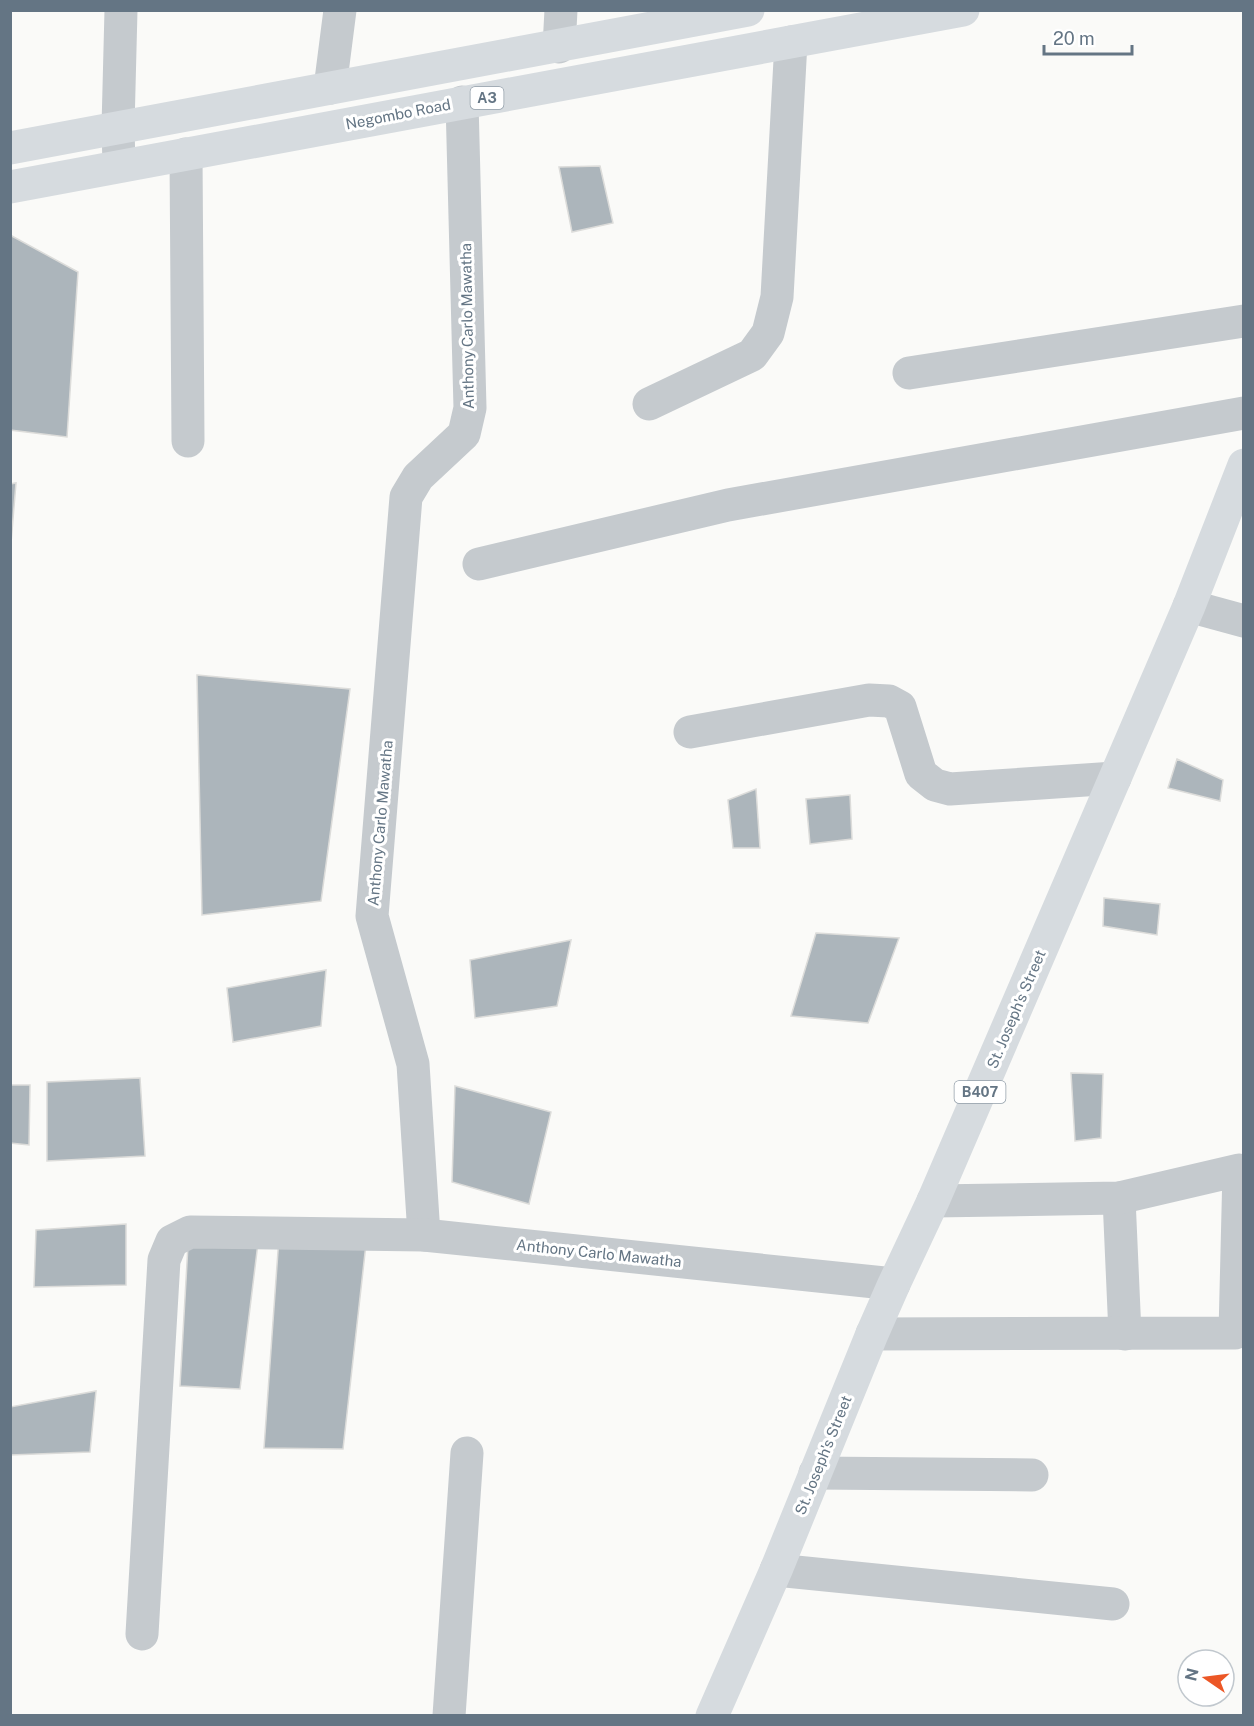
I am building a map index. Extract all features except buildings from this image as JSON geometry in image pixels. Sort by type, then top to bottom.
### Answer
[{"type":"main road","points":[[10,148],[748,10]]},
{"type":"main road","name":"Negombo Road","points":[[10,187],[963,10]]},
{"type":"main road","name":"St. Joseph's Street","points":[[712,1716],[776,1570],[872,1334],[933,1201],[1189,606],[1244,465]]},
{"type":"street","points":[[118,166],[121,10]]},
{"type":"street","points":[[330,88],[340,10]]},
{"type":"street","points":[[559,46],[561,10]]},
{"type":"street","points":[[650,404],[752,355],[768,333],[777,297],[791,42]]},
{"type":"street","name":"Anthony Carlo Mawatha","points":[[462,102],[470,408],[464,434],[418,477],[406,497],[372,915],[413,1064],[424,1235],[894,1284]]},
{"type":"street","points":[[186,154],[188,441]]},
{"type":"street","points":[[909,373],[1244,321]]},
{"type":"street","points":[[479,564],[728,505],[1244,413]]},
{"type":"street","points":[[1189,606],[1244,621]]},
{"type":"street","points":[[690,732],[869,700],[889,701],[900,707],[921,774],[935,785],[950,789],[1115,778]]},
{"type":"street","points":[[872,1334],[1235,1333],[1239,1170],[1119,1198],[933,1201]]},
{"type":"street","points":[[1119,1198],[1125,1334]]},
{"type":"street","points":[[142,1634],[164,1260],[172,1241],[190,1232],[424,1235]]},
{"type":"street","points":[[449,1716],[467,1453]]},
{"type":"street","points":[[815,1473],[1032,1475]]},
{"type":"street","points":[[776,1570],[1113,1604]]}]
